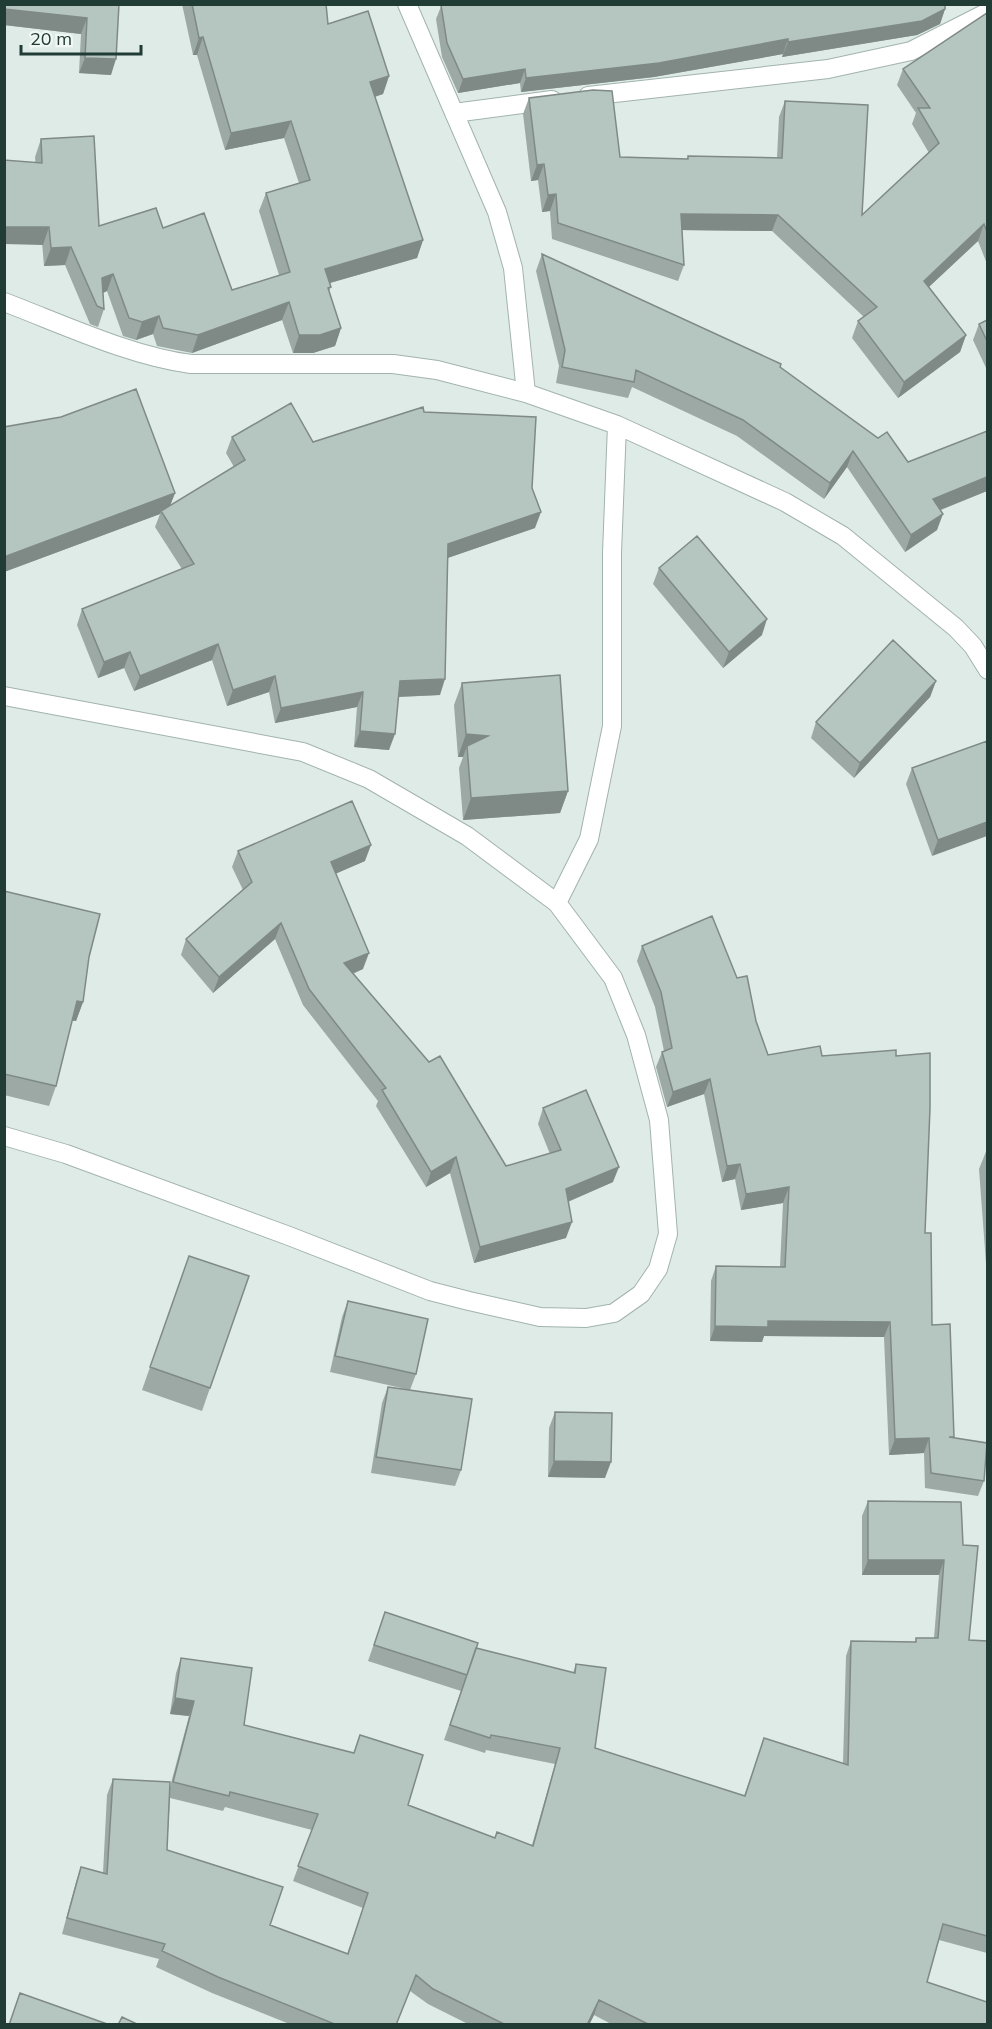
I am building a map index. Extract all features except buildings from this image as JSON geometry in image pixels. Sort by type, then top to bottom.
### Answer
[{"type":"street","points":[[407,4],[497,212],[513,268],[526,393]]},
{"type":"street","points":[[454,113],[537,101],[828,69],[911,51],[987,12]]},
{"type":"street","points":[[4,302],[73,329],[167,361],[190,364],[393,364],[437,370],[526,393],[617,425],[785,502],[843,536],[956,628],[980,642],[987,670]]},
{"type":"street","points":[[556,903],[590,839],[612,726],[612,553],[617,425]]},
{"type":"street","points":[[4,696],[303,752],[337,764],[369,778],[467,837],[556,903],[613,978],[636,1035],[659,1120],[668,1234],[658,1269],[641,1294],[614,1313],[586,1318],[540,1317],[430,1291],[77,1158],[4,1136]]}]
